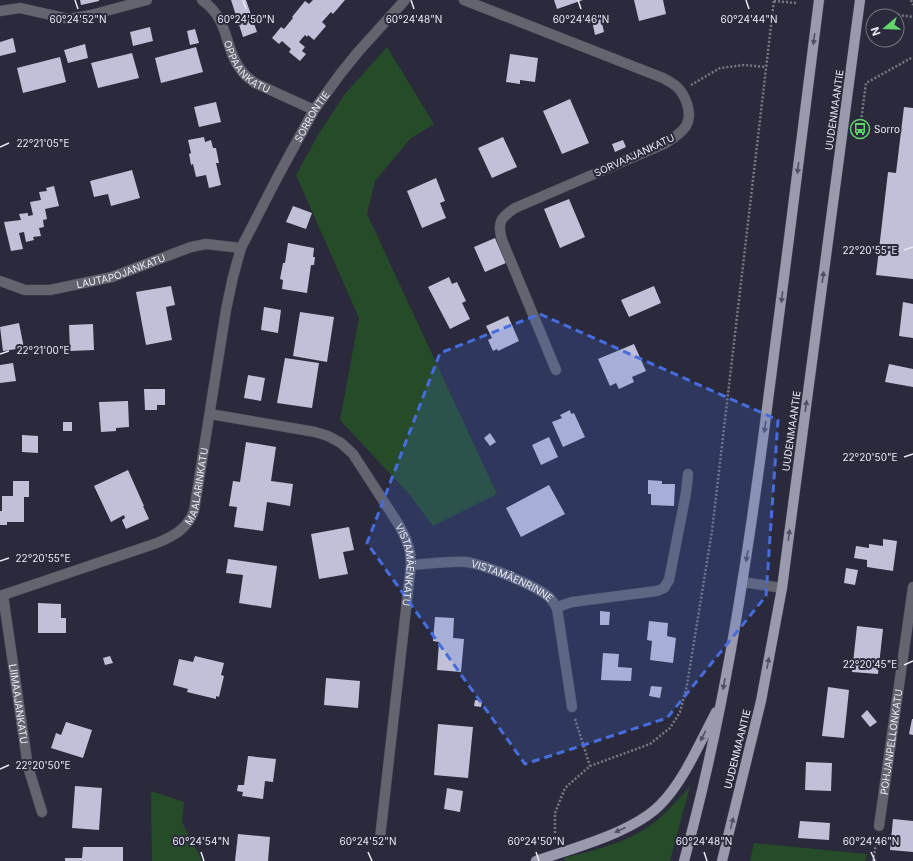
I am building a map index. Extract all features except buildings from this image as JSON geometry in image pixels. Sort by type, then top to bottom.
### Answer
[{"type":"main road","points":[[684,861],[700,804],[721,701],[750,537],[773,368],[819,0]]},
{"type":"main road","name":"UUDENMAANTIE","points":[[722,861],[761,701],[782,588],[860,0]]},
{"type":"main road","points":[[536,861],[616,832],[640,821],[660,806],[678,781],[721,701]]},
{"type":"street","points":[[0,11],[20,8],[33,10],[59,18],[69,19],[92,15],[147,0]]},
{"type":"street","name":"OPPAANKATU","points":[[202,0],[217,14],[222,23],[235,60],[240,70],[247,77],[255,83],[314,110]]},
{"type":"street","name":"SORRONTIE","points":[[241,248],[314,110],[354,57],[405,0]]},
{"type":"street","points":[[464,0],[663,78],[680,90]]},
{"type":"street","name":"SORVAAJANKATU","points":[[556,370],[502,240],[499,229],[501,219],[515,208],[664,144],[677,136],[686,126],[689,113],[685,98],[680,90]]},
{"type":"street","name":"LAUTAPOJANKATU","points":[[0,281],[25,290],[50,290],[112,277],[190,247],[206,244],[241,248]]},
{"type":"street","name":"MAALARINKATU","points":[[2,595],[157,543],[184,529],[194,511],[226,310],[241,248]]},
{"type":"street","name":"VISTAMÄENKATU","points":[[210,414],[315,432],[328,436],[341,443],[353,454],[399,525],[406,539],[410,552],[411,565],[380,838]]},
{"type":"street","points":[[557,608],[572,602],[657,591],[664,588],[669,580],[686,493],[688,474]]},
{"type":"street","name":"VISTAMÄENRINNE","points":[[411,565],[464,562],[487,567],[550,598],[557,608],[572,707]]},
{"type":"street","points":[[742,582],[782,588]]},
{"type":"street","name":"POHJANPELLONKATU","points":[[879,826],[913,587]]},
{"type":"street","name":"LIIMAAJANKATU","points":[[2,595],[28,767],[42,812]]},
{"type":"path","points":[[555,844],[555,813],[565,788],[590,766],[650,744],[670,728],[680,712],[687,684],[712,531],[774,0],[796,3]]},
{"type":"path","points":[[911,0],[913,5]]},
{"type":"path","points":[[860,129],[866,83],[913,57]]},
{"type":"path","points":[[680,90],[720,68],[744,65],[766,67]]},
{"type":"path","points":[[572,707],[590,766]]},
{"type":"path","points":[[874,861],[879,826]]},
{"type":"highlighted area","points":[[540,314],[778,420],[766,596],[667,718],[525,764],[367,543],[440,353]]},
{"type":"green space","points":[[387,47],[434,124],[410,139],[375,181],[367,214],[497,494],[433,526],[409,494],[340,420],[359,318],[296,175],[318,135],[344,95]]},
{"type":"green space","points":[[690,786],[670,861],[564,861],[564,858],[616,843],[645,829],[663,815]]},
{"type":"green space","points":[[151,791],[184,802],[182,822],[202,861],[152,861]]},
{"type":"green space","points":[[754,843],[867,854],[865,861],[750,861]]},
{"type":"place","name":"Sorro","points":[[860,129]]}]
